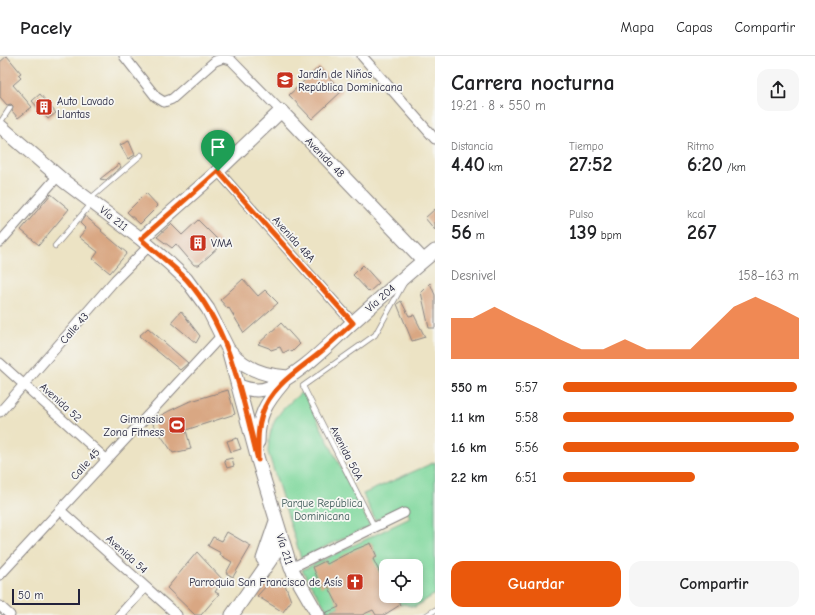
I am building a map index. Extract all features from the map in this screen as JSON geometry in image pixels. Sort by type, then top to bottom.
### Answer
[{"type":"main road","name":"Calle 43","points":[[145,243],[281,111]]},
{"type":"main road","name":"Avenida 48","points":[[281,111],[423,260]]},
{"type":"main road","name":"Vía 211","points":[[0,125],[58,176],[169,263],[186,279],[208,309],[228,349],[258,460],[291,568],[318,615]]},
{"type":"main road","name":"Vía 204","points":[[239,386],[257,390],[268,388],[288,377],[323,350],[423,260],[435,251]]},
{"type":"main road","points":[[228,349],[235,357],[250,368],[269,375],[288,377]]},
{"type":"main road","points":[[258,460],[258,429],[262,412],[274,392],[288,377]]},
{"type":"main road","points":[[256,578],[276,521]]},
{"type":"main road","points":[[232,615],[256,578],[271,559],[282,540]]},
{"type":"street","points":[[362,56],[435,139]]},
{"type":"street","name":"Avenida 48","points":[[127,57],[156,97],[164,102],[172,99],[215,61],[223,58],[230,60],[281,111]]},
{"type":"street","name":"Avenida 48A","points":[[218,171],[353,323]]},
{"type":"street","points":[[0,242],[58,176]]},
{"type":"street","name":"Calle 43","points":[[0,412],[115,280],[145,243]]},
{"type":"street","name":"Calle 45","points":[[0,575],[222,335]]},
{"type":"street","name":"Avenida 52","points":[[0,363],[106,459]]},
{"type":"street","name":"Avenida 54","points":[[60,510],[177,615]]},
{"type":"street","points":[[291,568],[404,513]]},
{"type":"street","points":[[120,615],[145,587]]},
{"type":"street","points":[[0,606],[10,615]]},
{"type":"lane","points":[[0,125],[10,108]]},
{"type":"lane","points":[[55,246],[91,201],[141,155]]},
{"type":"lane","name":"Avenida 50A","points":[[375,528],[303,386],[375,335],[411,271]]},
{"type":"lane","points":[[427,615],[435,610]]},
{"type":"green space","name":"Parque República Dominicana","points":[[303,391],[370,526],[301,558],[268,452],[271,431],[277,417]]},
{"type":"green space","points":[[435,462],[435,594],[423,602],[423,559],[379,559],[379,597],[374,612],[376,615],[354,615],[346,603],[330,611],[330,615],[302,570],[410,518],[406,507],[375,520],[363,494]],"holes":[[[371,543],[377,557],[364,563]]]},
{"type":"green space","points":[[399,603],[421,603],[415,607],[404,604],[400,605]]},
{"type":"building","points":[[7,56],[21,73],[18,75],[21,78],[13,85],[32,107],[18,118],[12,111],[13,106],[11,104],[7,105],[0,97],[0,62]]},
{"type":"building","points":[[319,67],[342,91],[312,119],[289,95]]},
{"type":"building","name":"Auto Lavado Llantas","points":[[40,94],[56,113],[48,119],[32,101]]},
{"type":"building","points":[[129,141],[135,155],[128,159],[120,145]]},
{"type":"building","points":[[119,164],[121,167],[106,180],[100,179]]},
{"type":"building","points":[[146,193],[158,206],[140,224],[127,212]]},
{"type":"building","points":[[51,194],[69,209],[39,245],[21,230]]},
{"type":"building","points":[[435,209],[435,230],[425,218]]},
{"type":"building","points":[[85,216],[127,253],[110,273],[93,259],[98,252],[79,237],[86,229],[80,223]]},
{"type":"building","name":"VMA","points":[[198,220],[222,244],[199,265],[194,265],[176,244],[172,248],[157,237],[171,224],[182,235]]},
{"type":"building","points":[[363,265],[379,283],[369,292],[353,275]]},
{"type":"building","points":[[243,279],[258,296],[265,290],[278,303],[244,333],[229,308],[228,309],[220,300]]},
{"type":"building","points":[[430,283],[435,295],[435,328],[429,328],[421,292]]},
{"type":"building","points":[[401,301],[409,316],[414,315],[425,337],[412,341],[397,304]]},
{"type":"building","points":[[181,311],[200,336],[196,343],[171,322]]},
{"type":"building","points":[[281,323],[300,344],[292,352],[289,350],[283,353],[280,347],[271,350],[258,344]]},
{"type":"building","points":[[148,328],[188,363],[180,370],[139,336]]},
{"type":"building","name":"Gimnasio Zona Fitness","points":[[228,390],[235,414],[186,430],[191,449],[173,453],[151,421],[188,402]]},
{"type":"building","points":[[237,438],[241,449],[231,452],[227,441]]},
{"type":"building","points":[[232,458],[234,466],[227,468],[224,460]]},
{"type":"building","points":[[227,532],[251,546],[233,577],[226,573],[232,562],[220,555],[221,553],[208,546],[213,537],[222,541]]},
{"type":"building","name":"Parroquia San Francisco de Asís","points":[[371,543],[377,557],[373,559],[379,571],[379,603],[399,603],[400,605],[384,615],[376,615],[373,610],[362,615],[326,615],[325,613],[339,607],[327,584],[321,587],[313,567],[325,561],[327,564]]},
{"type":"building","points":[[197,552],[223,580],[215,592],[219,594],[201,615],[195,615],[167,588]]},
{"type":"building","points":[[283,579],[291,601],[283,612],[257,596],[268,584]]},
{"type":"place","name":"Jardín de Niños República Dominicana","points":[[285,80]]},
{"type":"place","name":"Auto Lavado Llantas","points":[[44,107]]},
{"type":"place","name":"VMA","points":[[198,243]]},
{"type":"place","name":"Gimnasio Zona Fitness","points":[[177,425]]},
{"type":"place","name":"Parroquia San Francisco de Asís","points":[[355,582]]},
{"type":"route","points":[[218,171],[353,323],[323,350],[288,377],[274,392],[262,412],[260,420],[258,429],[258,460],[239,386],[228,349],[222,335],[208,309],[186,279],[141,239],[218,171]]}]
